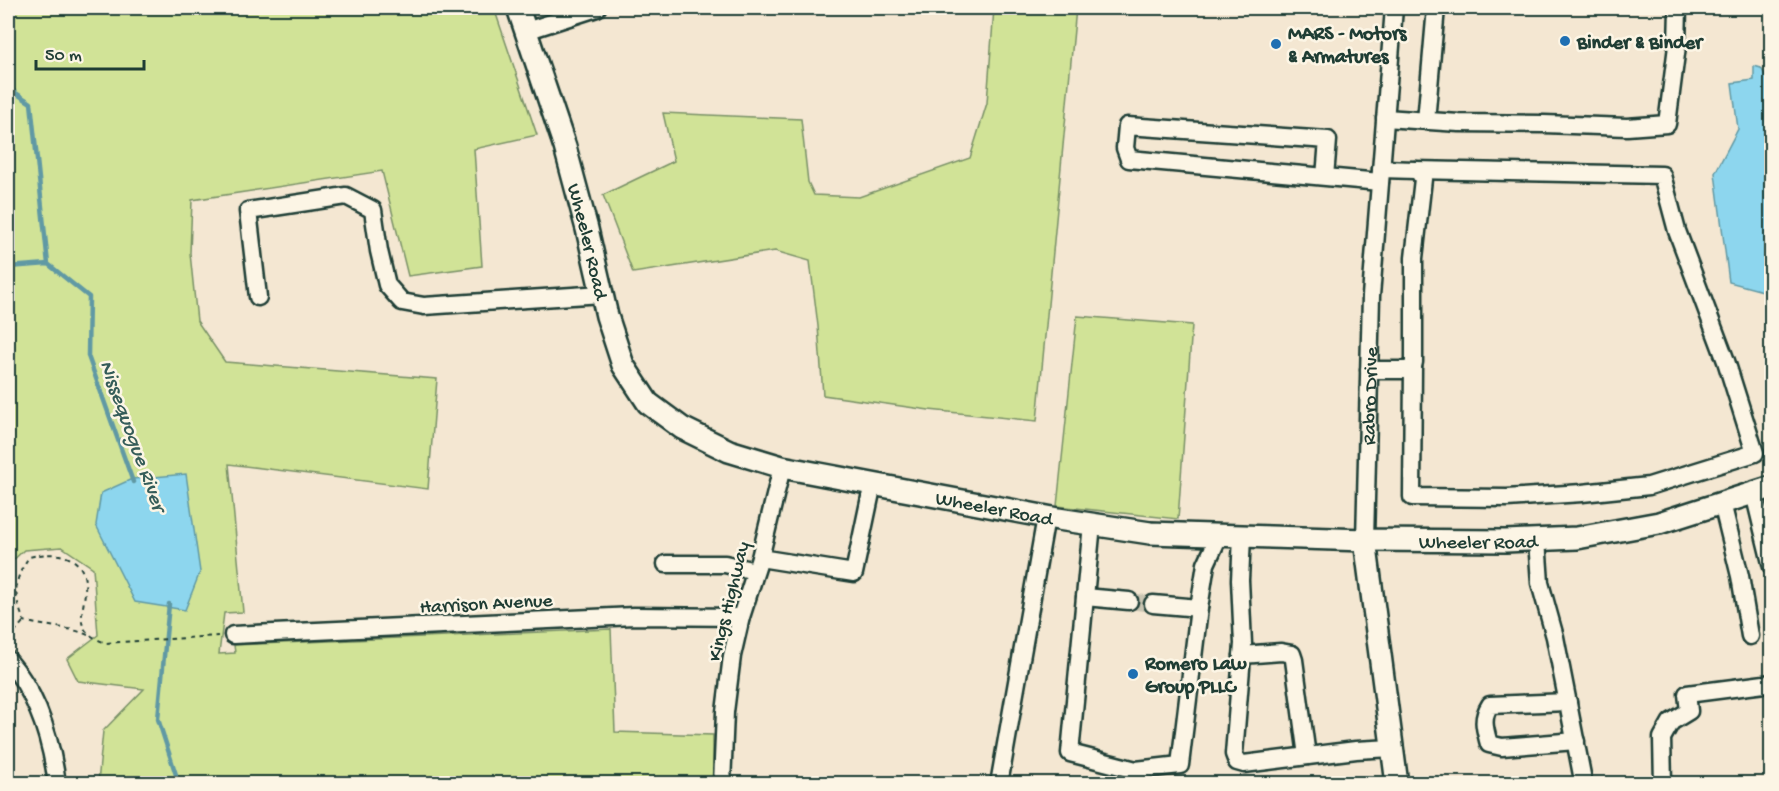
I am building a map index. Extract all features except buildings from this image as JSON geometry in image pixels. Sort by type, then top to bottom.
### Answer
[{"type":"main road","name":"Wheeler Road","points":[[518,8],[565,147],[602,294],[623,365],[648,403],[682,428],[729,451],[782,467],[1046,517],[1150,532],[1242,537],[1365,540],[1577,538],[1659,523],[1763,490]]},
{"type":"main road","name":"Rabro Drive","points":[[1365,540],[1397,783]]},
{"type":"street","points":[[526,31],[597,8]]},
{"type":"street","name":"Rabro Drive","points":[[1365,540],[1371,296],[1394,8]]},
{"type":"street","points":[[1426,121],[1436,8]]},
{"type":"street","points":[[1385,118],[1627,128],[1667,124],[1677,46],[1678,8]]},
{"type":"street","points":[[1325,177],[1328,140],[1127,126],[1125,148],[1129,159],[1325,177],[1381,175],[1415,170],[1662,175],[1677,231],[1726,361],[1755,453],[1649,486],[1507,498],[1412,496],[1414,258],[1423,179],[1415,170]]},
{"type":"street","points":[[258,297],[248,211],[346,196],[373,210],[387,285],[402,302],[424,306],[602,294]]},
{"type":"street","points":[[1369,370],[1404,370],[1413,366]]},
{"type":"street","name":"Kings Highway","points":[[722,783],[732,656],[782,467]]},
{"type":"street","points":[[666,564],[757,564],[854,573],[873,483]]},
{"type":"street","points":[[1763,490],[1772,567]]},
{"type":"street","points":[[1722,503],[1740,576],[1750,636]]},
{"type":"street","points":[[999,783],[1046,517]]},
{"type":"street","points":[[1092,524],[1071,753],[1136,770],[1180,765],[1198,608],[1206,564],[1219,536]]},
{"type":"street","points":[[1242,537],[1240,580],[1242,655],[1234,754],[1237,762],[1244,764],[1392,748]]},
{"type":"street","points":[[1537,540],[1540,583],[1555,637],[1582,783]]},
{"type":"street","points":[[1085,597],[1130,601]]},
{"type":"street","points":[[1153,604],[1198,608]]},
{"type":"street","name":"Harrison Avenue","points":[[232,635],[634,616],[741,617]]},
{"type":"street","points":[[1242,655],[1281,652],[1292,654],[1307,756]]},
{"type":"street","points":[[8,660],[25,682],[39,709],[52,748],[57,783]]},
{"type":"street","points":[[1663,783],[1662,738],[1671,722],[1689,711],[1687,694],[1772,683]]},
{"type":"street","points":[[1568,702],[1490,705],[1484,714],[1485,729],[1489,744],[1502,747],[1576,741]]},
{"type":"path","points":[[24,621],[17,604],[15,587],[21,569],[29,557],[45,552],[63,555],[73,559],[82,571],[86,586],[82,623],[88,635]]},
{"type":"path","points":[[24,621],[37,625],[58,626],[105,643],[232,635]]},
{"type":"path","points":[[8,639],[24,621]]},
{"type":"green space","points":[[8,8],[494,8],[537,135],[474,149],[482,266],[408,276],[382,171],[192,200],[190,253],[197,321],[225,362],[437,379],[428,489],[229,464],[243,612],[224,613],[219,654],[235,653],[234,645],[611,629],[615,732],[713,735],[713,783],[98,783],[103,731],[144,689],[78,681],[67,659],[98,635],[93,568],[62,547],[24,550],[8,565]]},
{"type":"green space","points":[[994,8],[1076,8],[1037,421],[929,410],[823,395],[810,261],[775,251],[633,273],[603,195],[674,161],[663,113],[801,119],[808,182],[814,195],[859,197],[970,158],[987,103]]},
{"type":"green space","points":[[1077,316],[1192,325],[1178,519],[1057,506]]},
{"type":"water","points":[[1754,66],[1761,68],[1771,81],[1770,293],[1729,282],[1715,173],[1738,129],[1732,83],[1754,80]]},
{"type":"water","points":[[186,474],[200,572],[185,610],[135,602],[96,525],[101,493],[132,479]]},
{"type":"waterway","name":"Nissequogue River","points":[[8,88],[31,103],[48,264],[89,297],[88,356],[133,482]]},
{"type":"waterway","points":[[8,267],[48,264]]},
{"type":"waterway","name":"Nissequogue River","points":[[169,604],[158,719],[179,784]]},
{"type":"tunnel","points":[[1129,601],[1153,604]]},
{"type":"place","name":"Binder & Binder","points":[[1565,41]]},
{"type":"place","name":"MARS - Motors & Armatures","points":[[1276,44]]},
{"type":"place","name":"Romero Law Group PLLC","points":[[1133,674]]}]
